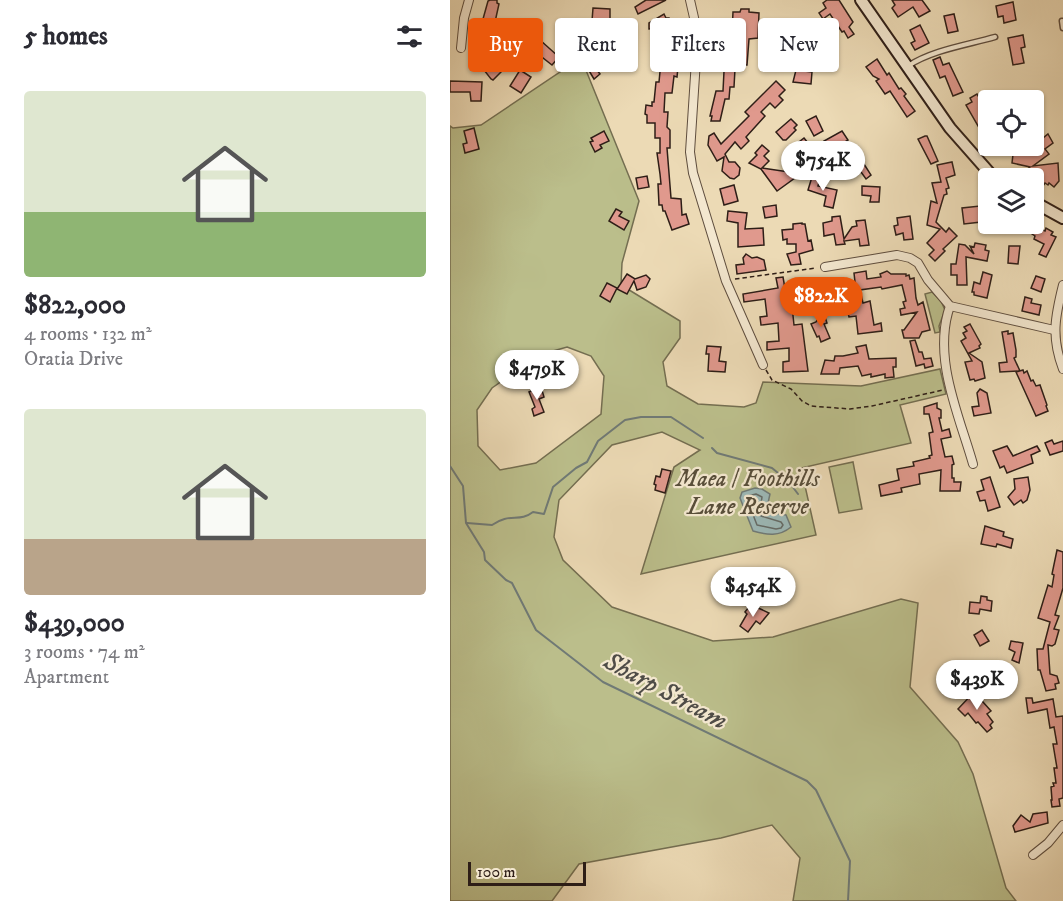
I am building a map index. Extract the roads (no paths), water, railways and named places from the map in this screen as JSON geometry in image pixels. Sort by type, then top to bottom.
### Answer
[{"type":"main road","points":[[861,0],[950,128],[985,168]]},
{"type":"main road","points":[[1044,208],[1063,218]]},
{"type":"street","points":[[461,48],[464,18],[469,0]]},
{"type":"street","points":[[690,0],[696,22],[697,45],[690,152],[693,173],[726,281],[763,364]]},
{"type":"street","points":[[825,267],[897,255],[910,258],[918,263],[928,280],[950,306],[1054,330]]},
{"type":"street","points":[[1063,285],[1054,330],[1063,369]]},
{"type":"street","points":[[950,306],[945,320],[946,368],[973,464]]},
{"type":"street","points":[[1033,855],[1048,843],[1063,825]]},
{"type":"lane","points":[[1062,21],[1063,28]]},
{"type":"lane","points":[[907,67],[942,52],[995,37]]},
{"type":"water","points":[[755,488],[770,494],[766,512],[786,515],[791,527],[773,534],[753,531],[740,498],[742,492]]},
{"type":"waterway","points":[[467,523],[492,525],[504,519],[523,517],[533,512],[544,514],[553,487],[587,462],[598,441],[625,420],[641,417],[671,417],[703,438]]},
{"type":"waterway","points":[[712,448],[717,453],[772,468],[789,482],[798,494]]},
{"type":"waterway","name":"Sharp Stream","points":[[450,466],[463,486],[466,523],[484,552],[485,560],[512,583],[536,630],[603,682],[807,781],[816,790],[850,861],[848,901]]},
{"type":"park label","name":"Maea / Foothills Lane Reserve","points":[[748,492]]}]
